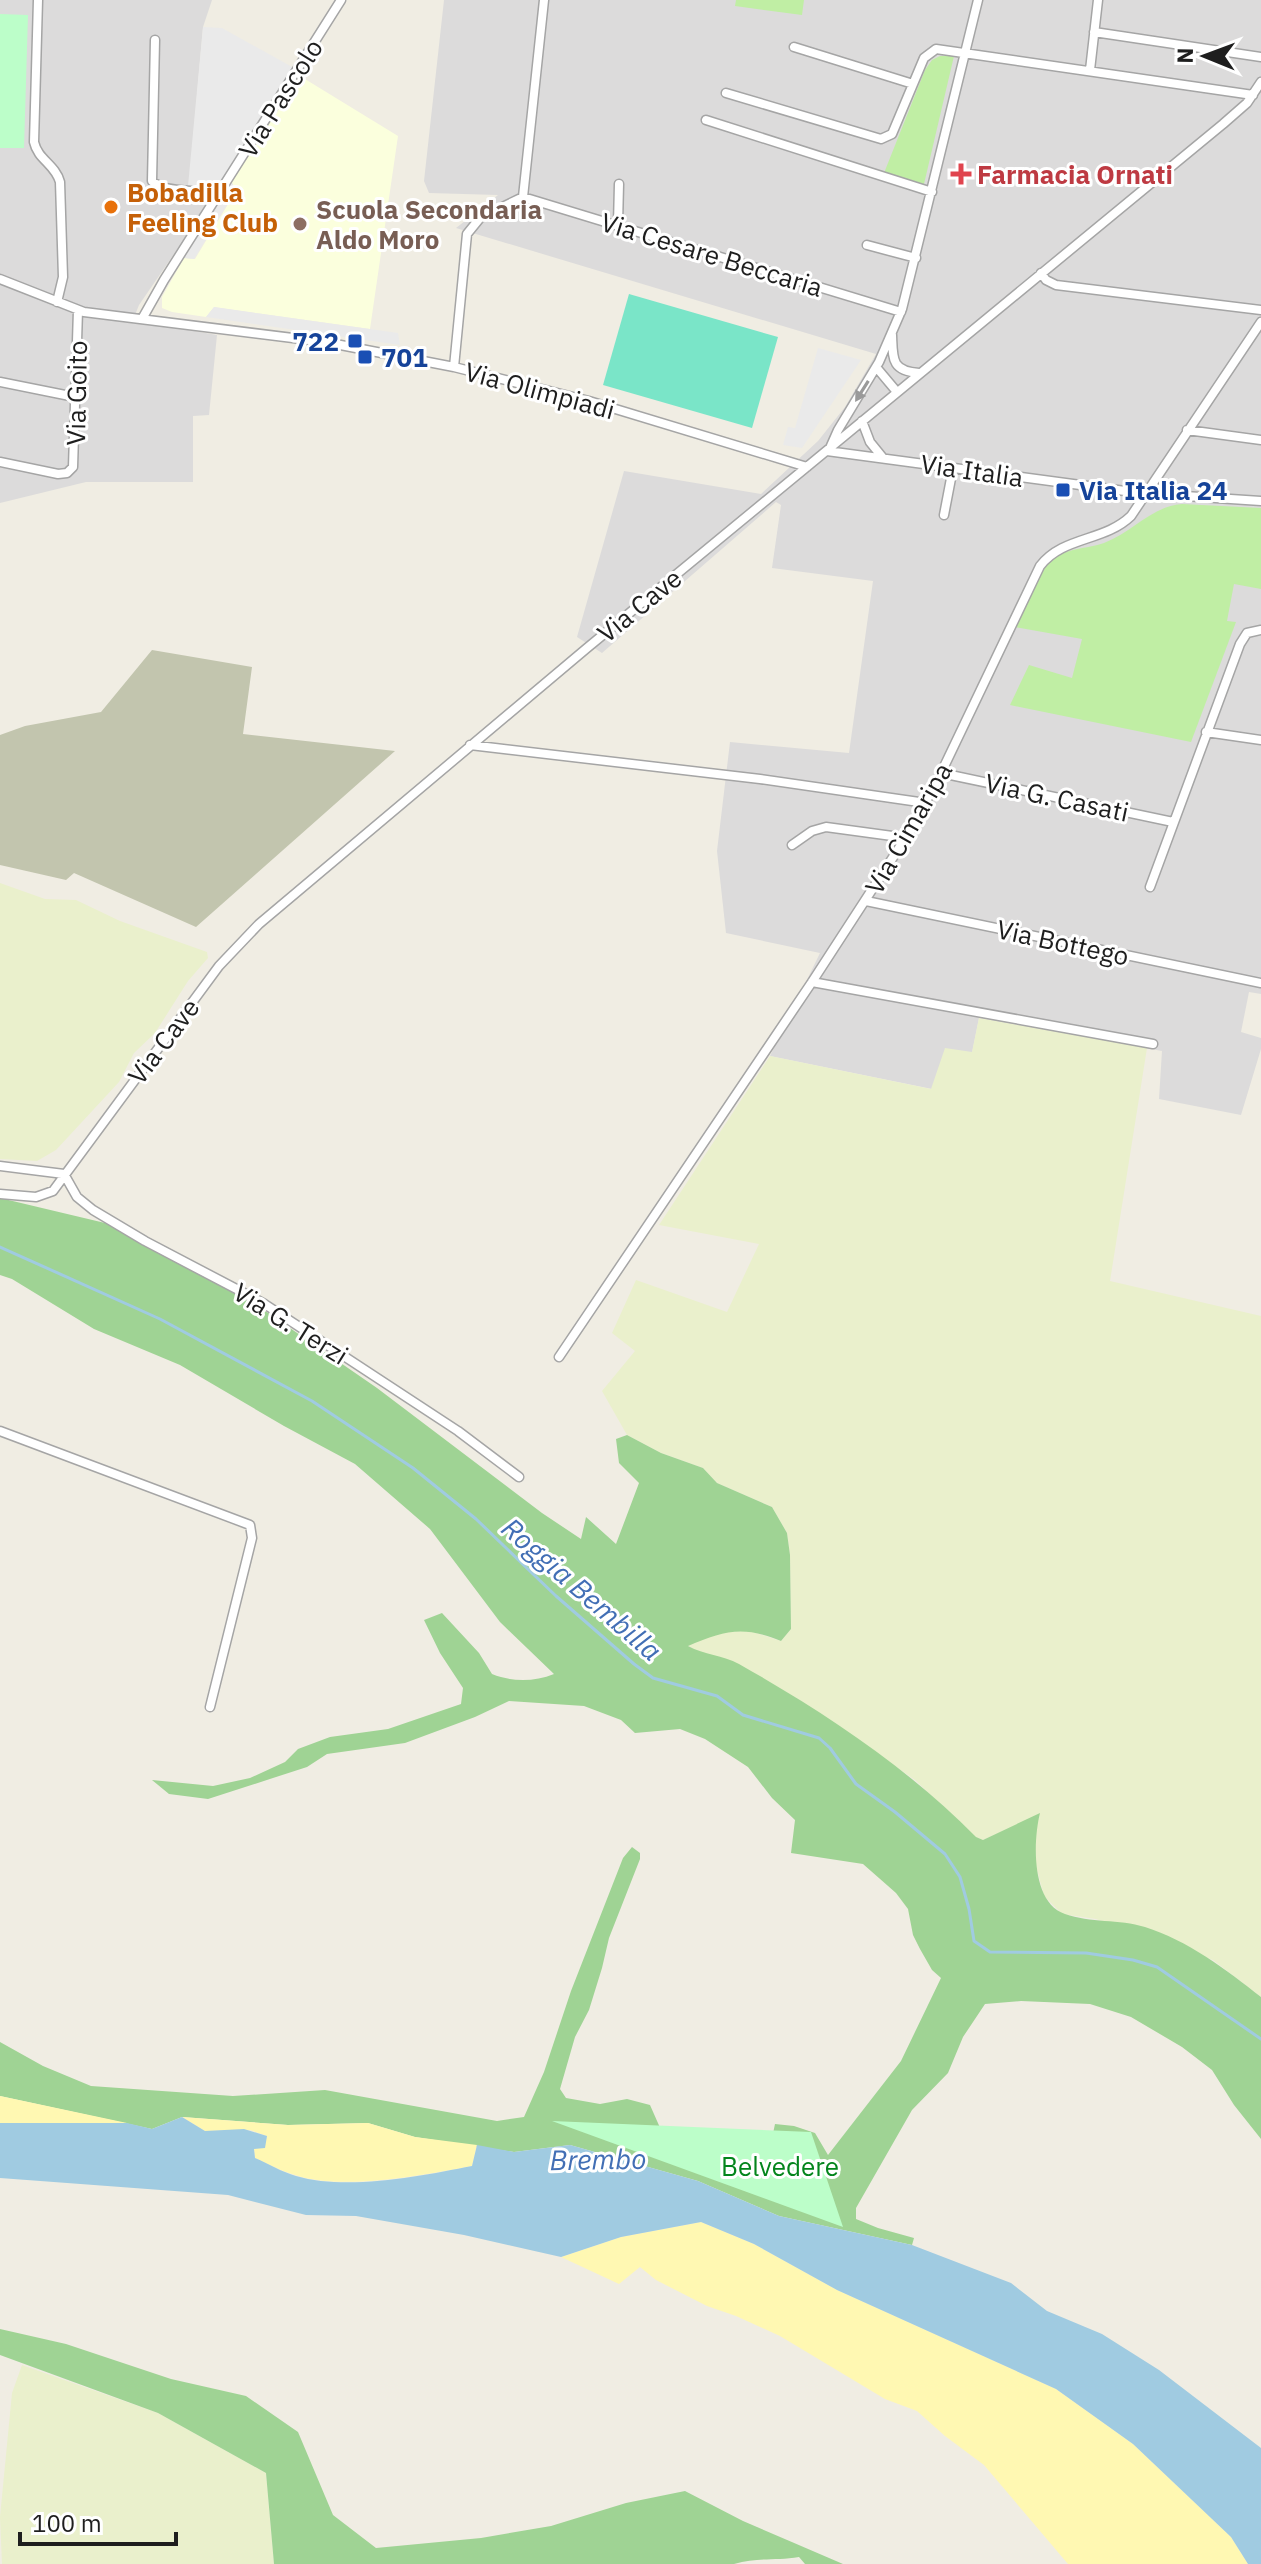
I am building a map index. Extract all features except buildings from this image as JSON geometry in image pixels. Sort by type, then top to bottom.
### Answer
[{"type":"street","points":[[38,0],[34,142],[38,154],[55,170],[60,182],[63,277],[57,302]]},
{"type":"street","name":"Via Pascolo","points":[[142,319],[161,284],[219,197],[341,0]]},
{"type":"street","points":[[454,367],[467,234],[480,218],[523,197],[544,0]]},
{"type":"street","points":[[828,450],[876,367],[901,312],[978,0]]},
{"type":"street","points":[[1090,70],[1098,0]]},
{"type":"street","points":[[1094,32],[1261,57]]},
{"type":"street","points":[[155,40],[152,181],[159,187],[206,192],[219,197]]},
{"type":"street","points":[[794,47],[913,84]]},
{"type":"street","points":[[726,93],[884,139],[892,134],[924,58],[932,50],[966,52],[1253,95]]},
{"type":"street","name":"Via Cave","points":[[0,1194],[33,1197],[46,1195],[55,1189],[238,944],[265,918],[1223,124],[1253,95],[1261,82]]},
{"type":"street","points":[[706,120],[932,192]]},
{"type":"street","points":[[618,224],[619,184]]},
{"type":"street","name":"Via Cesare Beccaria","points":[[523,197],[901,312]]},
{"type":"street","points":[[867,245],[916,258]]},
{"type":"street","points":[[1041,273],[1056,285],[1261,310]]},
{"type":"street","name":"Via Olimpiadi","points":[[0,279],[78,310],[325,342],[454,367],[589,401],[807,467]]},
{"type":"street","name":"Via Goito","points":[[0,462],[55,474],[67,473],[74,464],[78,310]]},
{"type":"street","name":"Via Cimaripa","points":[[559,1357],[907,838],[1040,566],[1060,548],[1098,537],[1131,516],[1261,322]]},
{"type":"street","points":[[892,334],[896,364],[903,371],[919,373]]},
{"type":"street","points":[[876,367],[897,392]]},
{"type":"street","points":[[0,382],[75,397]]},
{"type":"street","points":[[862,421],[870,442],[884,459]]},
{"type":"street","points":[[1187,430],[1261,440]]},
{"type":"street","name":"Via Italia","points":[[828,450],[1147,493],[1261,501]]},
{"type":"street","points":[[944,515],[953,468]]},
{"type":"street","points":[[1150,887],[1241,641],[1251,632],[1261,630]]},
{"type":"street","points":[[1206,732],[1261,740]]},
{"type":"street","points":[[470,745],[760,779],[926,803]]},
{"type":"street","name":"Via G. Casati","points":[[941,773],[1173,822]]},
{"type":"street","points":[[792,845],[812,831],[826,827],[907,838]]},
{"type":"street","name":"Via Bottego","points":[[866,901],[1261,983]]},
{"type":"street","points":[[812,982],[1153,1044]]},
{"type":"street","points":[[0,1166],[64,1174]]},
{"type":"street","name":"Via G. Terzi","points":[[64,1174],[77,1197],[93,1210],[274,1310],[458,1431],[519,1477]]},
{"type":"street","points":[[0,1431],[250,1525],[252,1538],[210,1707]]},
{"type":"shaded area","points":[[0,0],[212,0],[203,27],[189,186],[220,187],[139,305],[133,320],[217,335],[209,415],[193,416],[193,482],[86,482],[0,503]]},
{"type":"shaded area","points":[[444,0],[1261,0],[1261,994],[1249,992],[1241,1032],[1261,1038],[1261,1049],[1241,1115],[1159,1099],[1162,1051],[979,1018],[972,1053],[932,1089],[770,1056],[820,953],[726,933],[717,851],[730,742],[849,753],[873,581],[772,568],[781,505],[776,502],[602,653],[577,637],[624,471],[761,494],[818,441],[845,407],[876,354],[456,228],[498,195],[429,193],[424,181]]},
{"type":"shaded area","points":[[203,27],[222,28],[294,68],[220,187],[188,186]]},
{"type":"shaded area","name":"Scuola Secondaria Aldo Moro","points":[[300,76],[398,136],[370,329],[214,307],[206,317],[162,308],[162,297],[184,258],[195,259],[236,191],[231,181]]},
{"type":"shaded area","points":[[231,181],[236,190],[194,259],[184,258]]},
{"type":"shaded area","points":[[214,307],[398,333],[400,345],[206,317]]},
{"type":"shaded area","points":[[818,348],[861,360],[802,448],[783,445],[788,427],[795,428]]},
{"type":"shaded area","points":[[152,650],[252,667],[243,734],[395,751],[196,927],[74,873],[66,880],[0,865],[0,735],[25,726],[101,712]]},
{"type":"shaded area","points":[[0,883],[45,899],[76,900],[120,921],[207,952],[208,958],[188,981],[155,1033],[134,1053],[119,1082],[56,1150],[37,1161],[0,1159]]},
{"type":"shaded area","points":[[979,1018],[1147,1048],[1110,1281],[1261,1316],[1261,1997],[1213,1960],[1096,1919],[1062,1914],[1044,1896],[1036,1866],[1035,1833],[1039,1815],[983,1840],[975,1837],[915,1780],[801,1701],[734,1662],[700,1653],[687,1645],[721,1632],[738,1631],[750,1631],[781,1641],[791,1629],[787,1533],[772,1507],[717,1483],[703,1468],[661,1453],[627,1435],[602,1391],[635,1351],[612,1333],[636,1280],[727,1312],[759,1244],[659,1225],[770,1056],[931,1089],[945,1048],[972,1052]]},
{"type":"shaded area","points":[[22,2365],[158,2413],[266,2473],[274,2564],[2,2564],[0,2517],[12,2393]]},
{"type":"green space","points":[[736,0],[804,0],[802,15],[735,6]]},
{"type":"green space","points":[[0,14],[28,15],[24,148],[0,148]]},
{"type":"green space","points":[[940,56],[954,56],[924,184],[884,173],[925,70],[932,60]]},
{"type":"green space","points":[[629,294],[778,337],[752,428],[603,385]]},
{"type":"green space","points":[[1182,504],[1261,508],[1261,589],[1234,584],[1227,621],[1236,622],[1191,742],[1010,705],[1029,665],[1072,678],[1082,639],[1015,627],[1045,566],[1063,553],[1104,543],[1161,509]]},
{"type":"green space","points":[[0,1198],[105,1223],[258,1306],[377,1388],[581,1539],[586,1517],[616,1544],[639,1483],[619,1463],[616,1439],[627,1435],[661,1453],[703,1468],[717,1483],[772,1507],[787,1533],[791,1629],[781,1641],[755,1633],[733,1632],[688,1646],[739,1664],[833,1721],[922,1787],[976,1837],[983,1840],[1040,1813],[1036,1839],[1037,1870],[1040,1885],[1054,1908],[1075,1917],[1135,1925],[1161,1933],[1206,1957],[1261,1997],[1261,2139],[1212,2070],[1182,2047],[1131,2017],[1090,2004],[1021,2001],[985,2004],[963,2037],[948,2073],[912,2110],[856,2208],[856,2219],[914,2238],[912,2245],[779,2216],[698,2181],[570,2145],[514,2152],[415,2137],[368,2123],[288,2125],[182,2117],[152,2129],[0,2096],[0,2042],[43,2066],[91,2086],[233,2096],[325,2090],[497,2121],[524,2117],[544,2072],[571,1991],[623,1858],[632,1847],[640,1853],[640,1859],[609,1938],[589,2010],[575,2037],[560,2089],[566,2098],[600,2104],[627,2099],[650,2105],[665,2139],[771,2143],[775,2124],[794,2126],[815,2133],[828,2155],[901,2061],[941,1978],[932,1970],[920,1949],[913,1935],[908,1909],[896,1893],[863,1864],[791,1853],[795,1820],[772,1798],[748,1767],[705,1739],[680,1729],[635,1733],[621,1720],[584,1706],[509,1701],[405,1743],[327,1754],[307,1767],[208,1799],[169,1794],[152,1780],[213,1786],[250,1778],[285,1762],[298,1749],[330,1737],[388,1729],[461,1704],[463,1688],[440,1653],[424,1620],[442,1613],[479,1653],[492,1674],[523,1680],[554,1674],[500,1622],[430,1529],[355,1464],[180,1365],[94,1329],[12,1279],[0,1275]]},
{"type":"green space","name":"Belvedere","points":[[552,2121],[811,2132],[843,2227]]},
{"type":"green space","points":[[0,2329],[66,2344],[171,2379],[246,2396],[298,2432],[333,2515],[376,2548],[481,2538],[551,2526],[626,2503],[685,2491],[743,2521],[843,2564],[805,2564],[799,2557],[734,2564],[274,2564],[266,2473],[158,2413],[0,2355]]},
{"type":"sand","points":[[0,2096],[127,2123],[0,2123]]},
{"type":"sand","points":[[182,2117],[288,2125],[368,2123],[415,2137],[477,2145],[472,2166],[383,2180],[335,2182],[285,2172],[255,2158],[254,2149],[264,2147],[267,2136],[250,2130],[205,2131]]},
{"type":"sand","points":[[701,2222],[754,2244],[837,2290],[1056,2389],[1133,2444],[1231,2537],[1248,2564],[1068,2564],[984,2465],[917,2411],[885,2399],[780,2336],[707,2306],[656,2280],[640,2267],[619,2284],[561,2257],[621,2237]]},
{"type":"water","name":"Brembo","points":[[182,2117],[205,2131],[244,2129],[267,2136],[265,2148],[254,2149],[255,2158],[296,2176],[338,2182],[384,2180],[472,2166],[477,2145],[514,2152],[570,2145],[698,2181],[779,2216],[912,2245],[1011,2283],[1047,2311],[1102,2334],[1159,2370],[1261,2448],[1261,2564],[1248,2564],[1231,2537],[1133,2444],[1056,2389],[837,2290],[754,2244],[701,2222],[621,2237],[561,2257],[464,2235],[356,2216],[306,2215],[228,2195],[0,2178],[0,2123],[127,2123],[152,2129]]},
{"type":"waterway","name":"Roggia Bembilla","points":[[0,1247],[160,1319],[312,1401],[413,1468],[476,1519],[556,1596],[653,1678],[717,1696],[743,1715],[819,1738],[856,1784],[945,1854],[960,1877],[974,1941],[990,1952],[1086,1953],[1157,1967],[1261,2039]]},
{"type":"place","name":"Farmacia Ornati","points":[[961,174]]},
{"type":"place","name":"Bobadilla Feeling Club","points":[[111,207]]},
{"type":"place","name":"Scuola Secondaria Aldo Moro","points":[[300,224]]},
{"type":"place","name":"722","points":[[355,341]]},
{"type":"place","name":"701","points":[[365,357]]},
{"type":"place","name":"Via Italia 24","points":[[1063,490]]}]
